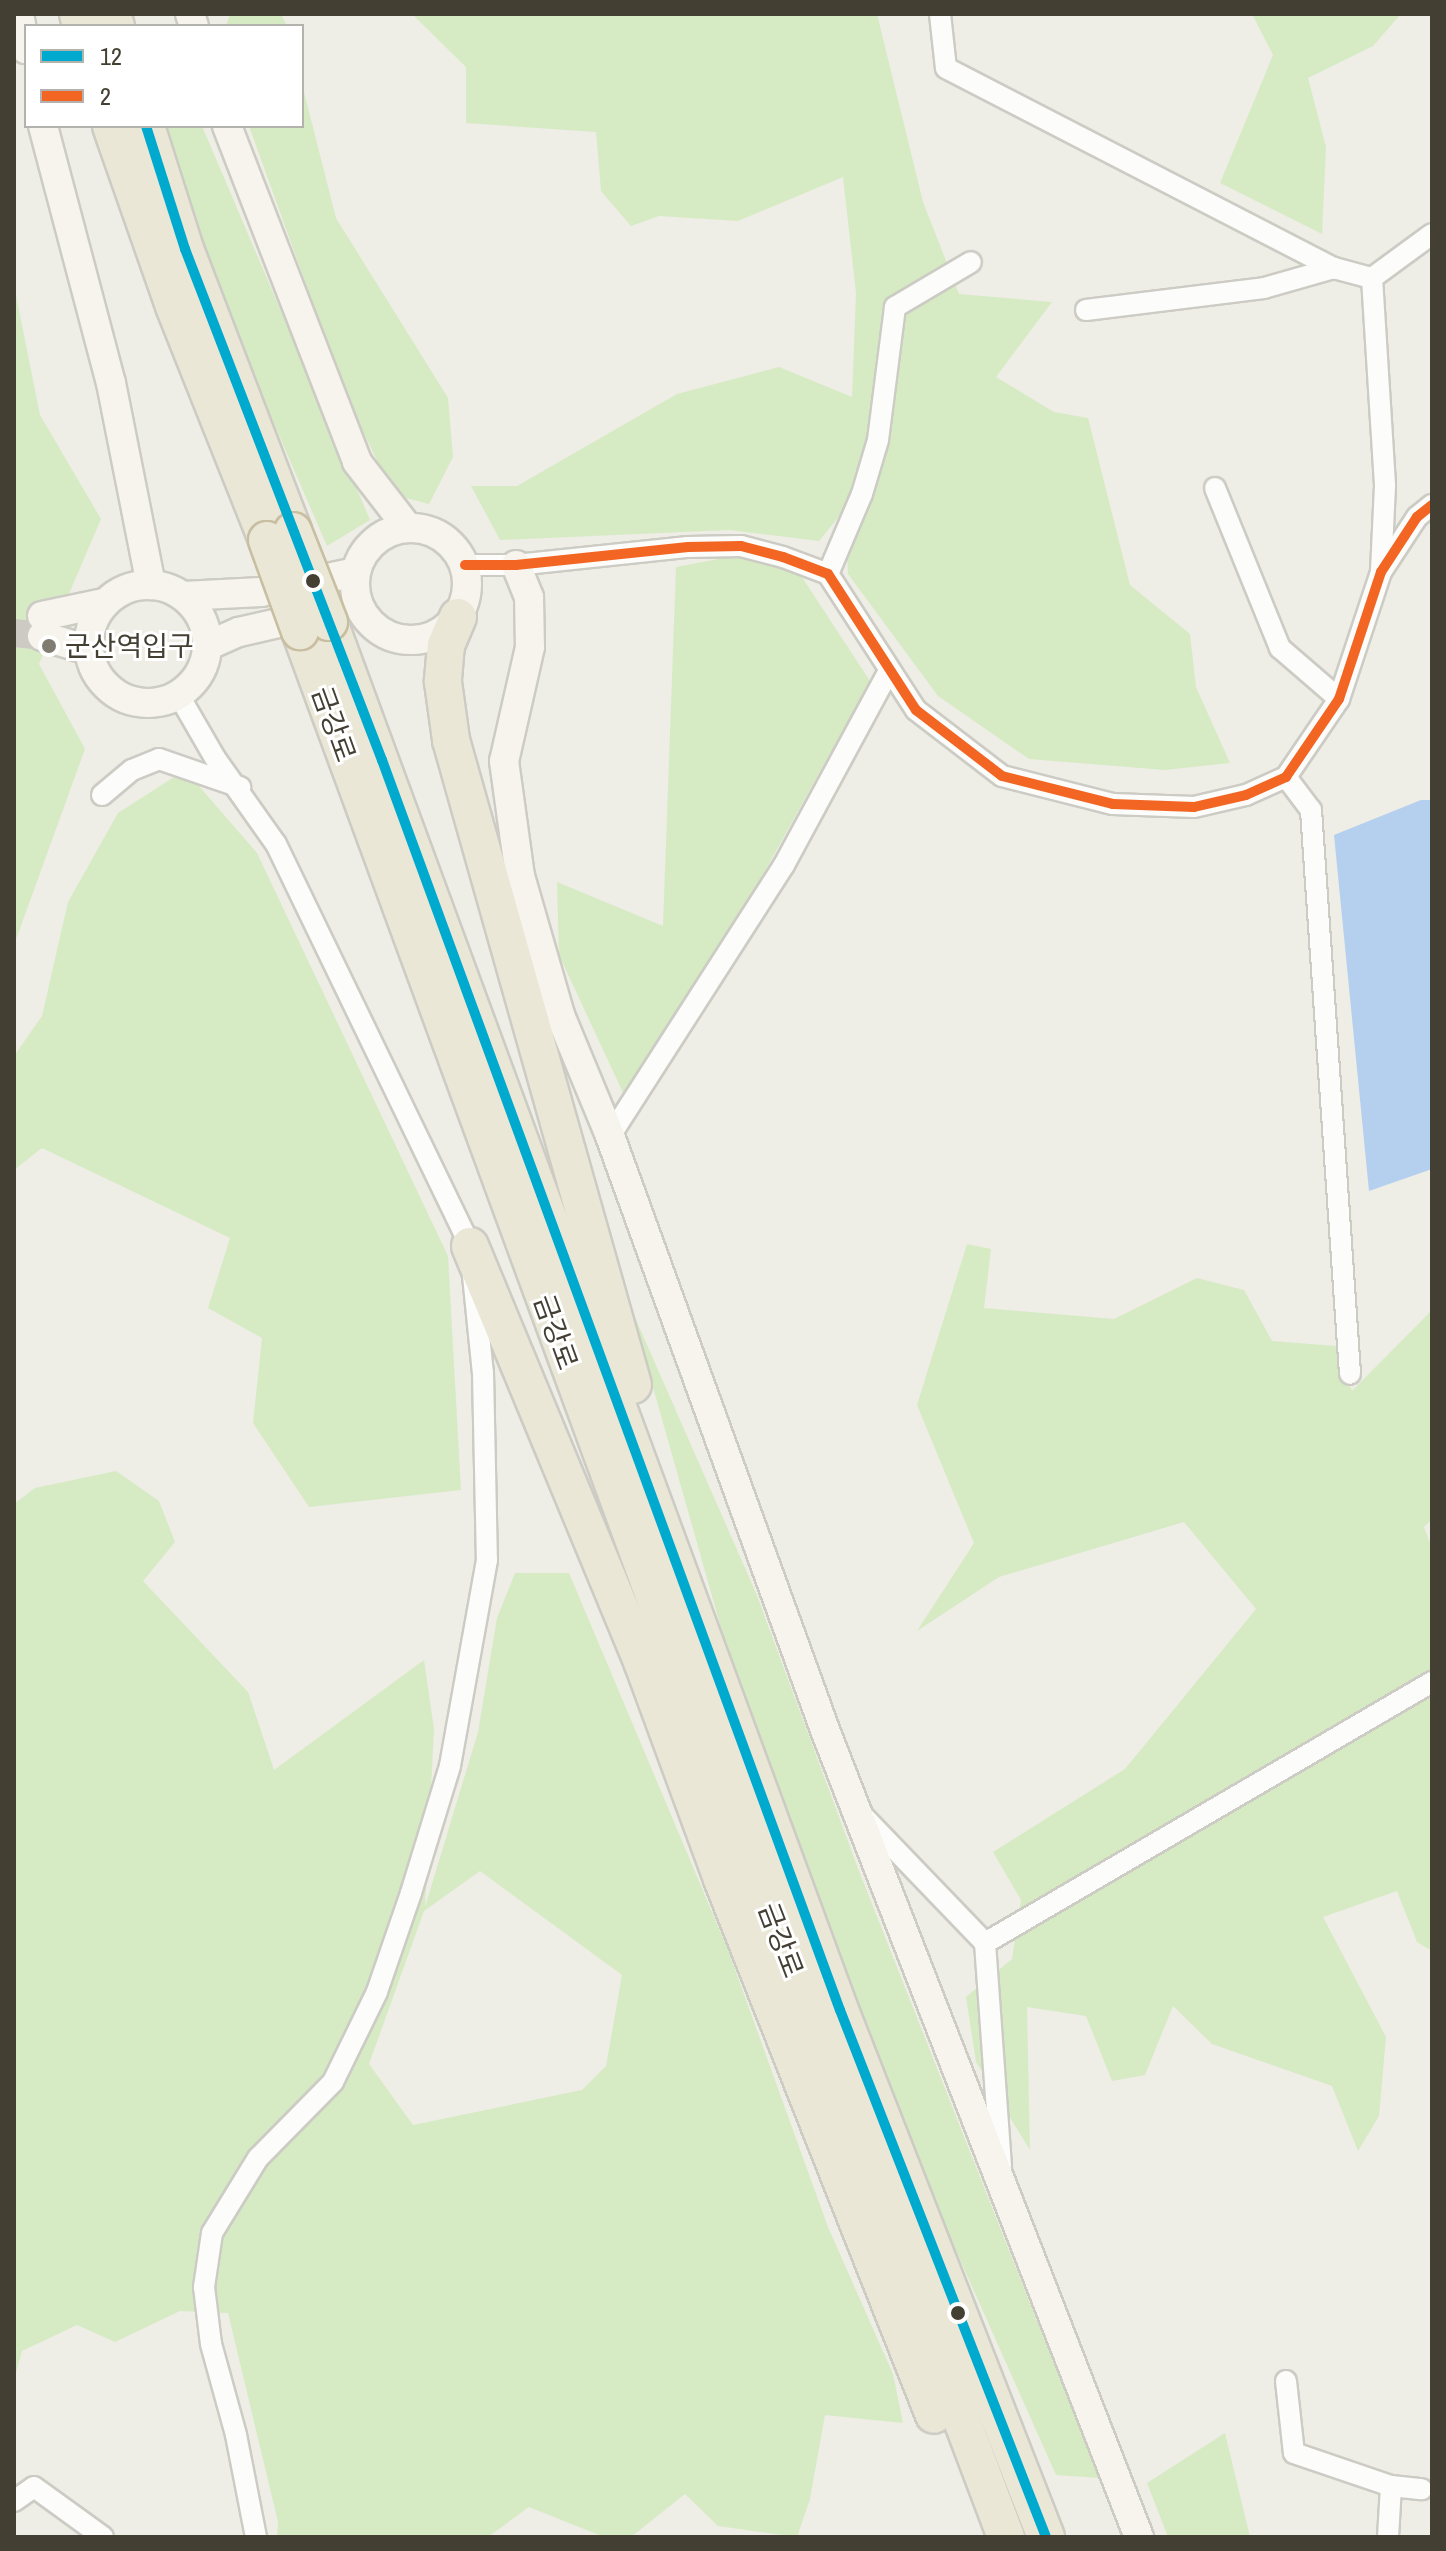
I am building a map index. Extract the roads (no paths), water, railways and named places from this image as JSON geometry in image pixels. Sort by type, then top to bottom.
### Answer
[{"type":"highway","name":"금강로","points":[[112,128],[174,306],[280,536],[329,621],[907,2186],[1046,2537]]},
{"type":"highway","name":"금강로","points":[[147,128],[280,536]]},
{"type":"highway","points":[[458,617],[446,645],[443,682],[451,740],[708,1652]]},
{"type":"highway","name":"금강로","points":[[329,621],[759,1882],[1006,2537]]},
{"type":"highway","points":[[470,1246],[569,1476],[982,2537]]},
{"type":"street","points":[[19,14],[24,39]]},
{"type":"street","points":[[940,14],[946,68],[1334,268],[1372,278]]},
{"type":"street","points":[[44,128],[111,383],[151,585]]},
{"type":"street","points":[[228,128],[357,462],[408,528]]},
{"type":"street","points":[[1372,278],[1432,234]]},
{"type":"street","points":[[828,574],[862,494],[878,440],[895,307],[971,262]]},
{"type":"street","points":[[1086,310],[1264,288],[1334,268]]},
{"type":"street","points":[[1372,278],[1385,486],[1381,572]]},
{"type":"street","points":[[1215,488],[1280,648],[1339,699]]},
{"type":"street","points":[[465,565],[516,565],[741,546],[828,574],[888,673],[916,710],[1002,776],[1113,804],[1194,807],[1246,795],[1286,777],[1339,699],[1381,572],[1417,517],[1432,505]]},
{"type":"street","points":[[207,646],[239,632],[329,621],[407,641],[444,631],[458,617],[468,583],[465,565],[442,537],[408,528],[374,541],[329,621]]},
{"type":"street","points":[[516,565],[529,597],[530,647],[504,761],[520,876],[560,1015],[610,1136],[857,1809],[1139,2537]]},
{"type":"street","points":[[89,650],[42,626],[103,603],[127,588],[151,585],[183,596],[261,592],[356,572]]},
{"type":"street","points":[[103,603],[90,631],[89,650],[106,685],[121,696],[140,702],[178,694],[195,684],[207,646],[205,627],[183,596]]},
{"type":"street","points":[[610,1136],[784,865],[888,673]]},
{"type":"street","points":[[178,694],[215,758],[240,787],[276,844],[470,1246],[483,1373],[487,1560],[450,1766],[377,1992],[333,2082],[258,2158],[212,2233],[204,2287],[211,2344],[236,2435],[256,2537]]},
{"type":"street","points":[[102,795],[132,770],[159,759],[240,787]]},
{"type":"street","points":[[1286,777],[1311,810],[1350,1374]]},
{"type":"street","points":[[985,1943],[1432,1682]]},
{"type":"street","points":[[857,1809],[985,1943],[1003,2190]]},
{"type":"street","points":[[1286,2381],[1294,2453],[1391,2486],[1422,2489]]},
{"type":"street","points":[[1388,2537],[1391,2486]]},
{"type":"street","points":[[14,2501],[34,2487],[103,2537]]},
{"type":"water","points":[[1421,800],[1432,800],[1432,1169],[1369,1191],[1334,835]]},
{"type":"tunnel","points":[[14,633],[42,636]]},
{"type":"place","name":"군산역입구","points":[[49,646]]}]
